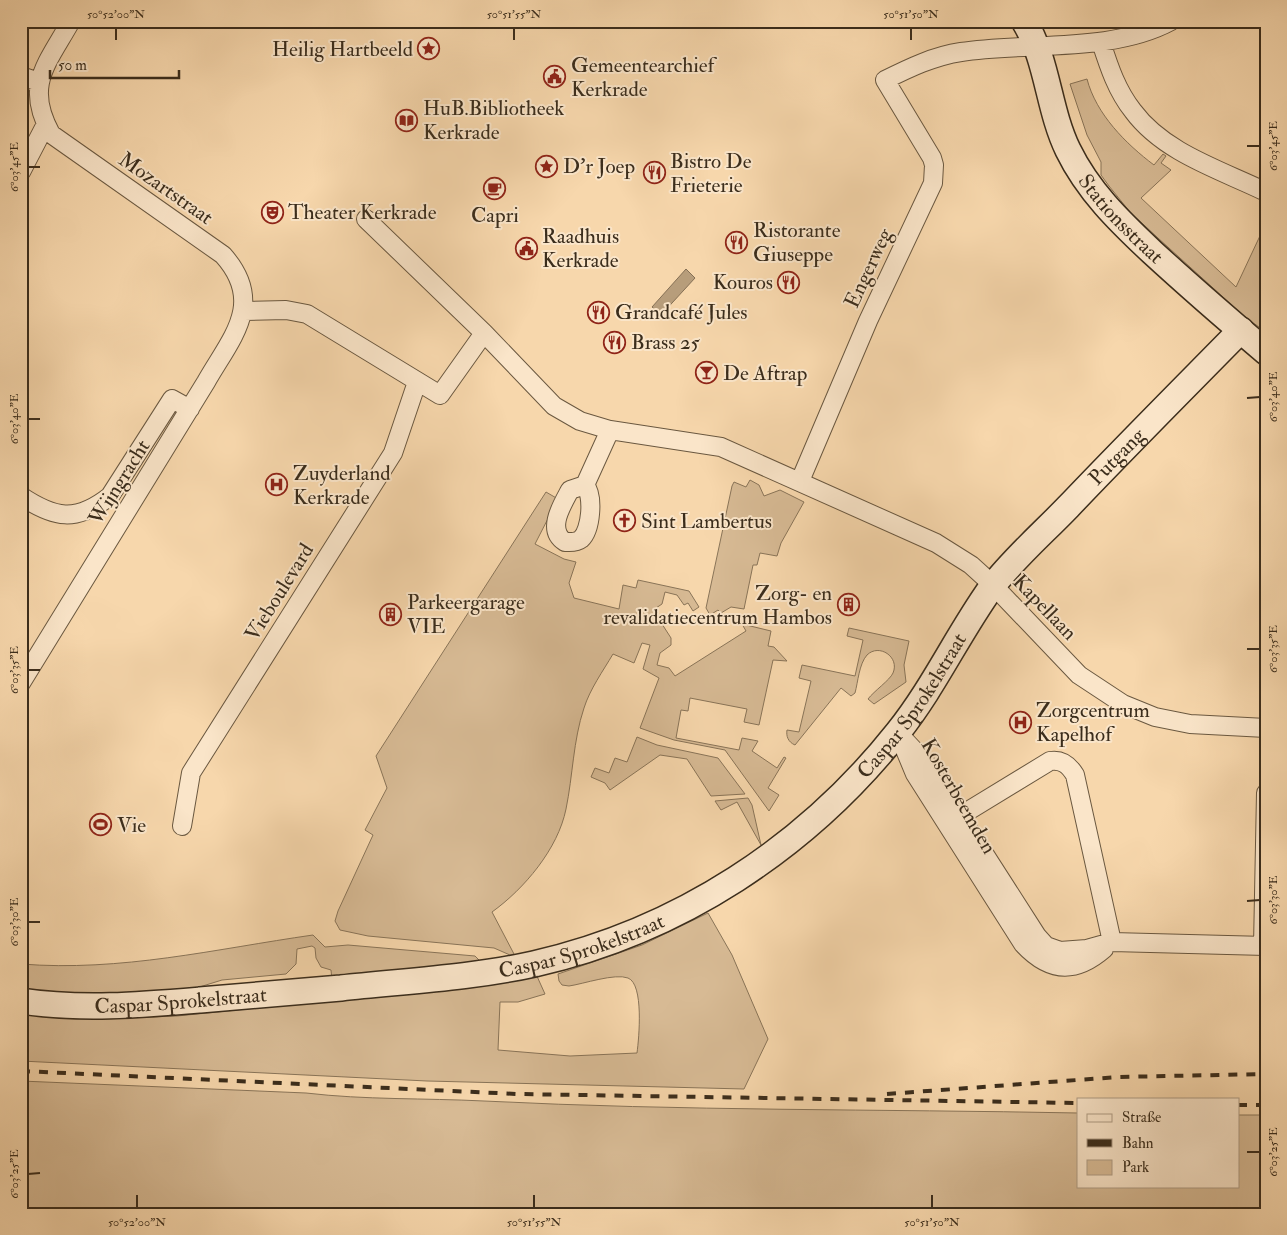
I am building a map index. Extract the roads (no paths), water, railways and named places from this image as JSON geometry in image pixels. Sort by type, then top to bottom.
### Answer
[{"type":"main road","name":"Stationsstraat","points":[[1024,21],[1035,45],[1056,120],[1067,148],[1084,178],[1101,201],[1123,224],[1177,275],[1266,352]]},
{"type":"main road","name":"Putgang","points":[[993,585],[1240,330]]},
{"type":"main road","name":"Caspar Sprokelstraat","points":[[21,1001],[91,1007],[295,992],[473,974],[530,965],[579,952],[646,927],[697,903],[765,861],[814,823],[850,787],[898,733],[916,708],[993,585]]},
{"type":"street","points":[[21,172],[46,124],[39,103],[39,82],[43,68],[71,21]]},
{"type":"street","points":[[1035,45],[1101,42],[1132,36],[1172,21]]},
{"type":"street","points":[[1101,42],[1116,84],[1133,112],[1150,129],[1174,148],[1266,192]]},
{"type":"street","name":"Engerweg","points":[[800,480],[868,321],[933,183],[934,165],[932,158],[885,80],[941,56],[959,52],[1035,45]]},
{"type":"street","points":[[21,76],[39,82]]},
{"type":"street","name":"Mozartstraat","points":[[46,124],[51,134],[59,141],[223,255],[231,264],[241,285],[243,306]]},
{"type":"street","name":"Kapellaan","points":[[366,219],[484,333],[554,406],[580,421],[610,430],[721,447],[800,480],[948,550],[971,565],[993,585],[1078,675],[1123,704],[1155,717],[1190,724],[1222,728],[1266,728]]},
{"type":"street","points":[[243,306],[307,314],[440,395],[484,333]]},
{"type":"street","name":"Wijngracht","points":[[21,682],[190,409],[234,334],[243,306]]},
{"type":"street","name":"Vieboulevard","points":[[182,826],[191,773],[393,453],[417,382]]},
{"type":"street","points":[[21,496],[43,510],[57,514],[78,513],[99,505],[110,496],[172,398],[190,409]]},
{"type":"street","points":[[585,485],[610,430]]},
{"type":"street","name":"Kosterbeemden","points":[[898,733],[926,763],[954,820],[1046,946],[1060,951],[1073,951],[1112,942],[1264,946]]},
{"type":"street","points":[[954,820],[1050,761],[1056,760],[1070,767],[1077,784],[1112,942]]},
{"type":"street","points":[[1264,946],[1266,793]]},
{"type":"railway","points":[[21,1071],[518,1094],[1077,1103]]},
{"type":"railway","points":[[887,1094],[1118,1077],[1266,1074]]},
{"type":"railway","points":[[1240,1105],[1266,1105]]},
{"type":"place","name":"Heilig Hartbeeld","points":[[429,49]]},
{"type":"place","name":"Gemeentearchief Kerkrade","points":[[555,77]]},
{"type":"place","name":"HuB.Bibliotheek Kerkrade","points":[[407,120]]},
{"type":"place","name":"D'r Joep","points":[[547,166]]},
{"type":"place","name":"Bistro De Frieterie","points":[[654,173]]},
{"type":"place","name":"Capri","points":[[495,188]]},
{"type":"place","name":"Theater Kerkrade","points":[[272,212]]},
{"type":"place","name":"Ristorante Giuseppe","points":[[737,242]]},
{"type":"place","name":"Raadhuis Kerkrade","points":[[526,248]]},
{"type":"place","name":"Kouros","points":[[789,282]]},
{"type":"place","name":"Grandcafé Jules","points":[[599,312]]},
{"type":"place","name":"Brass 25","points":[[615,342]]},
{"type":"place","name":"De Aftrap","points":[[707,373]]},
{"type":"place","name":"Zuyderland Kerkrade","points":[[277,485]]},
{"type":"place","name":"Sint Lambertus","points":[[625,521]]},
{"type":"place","name":"Zorg- en revalidatiecentrum Hambos","points":[[848,605]]},
{"type":"place","name":"Parkeergarage VIE","points":[[391,614]]},
{"type":"place","name":"Zorgcentrum Kapelhof","points":[[1020,722]]},
{"type":"place","name":"Vie","points":[[101,825]]}]
